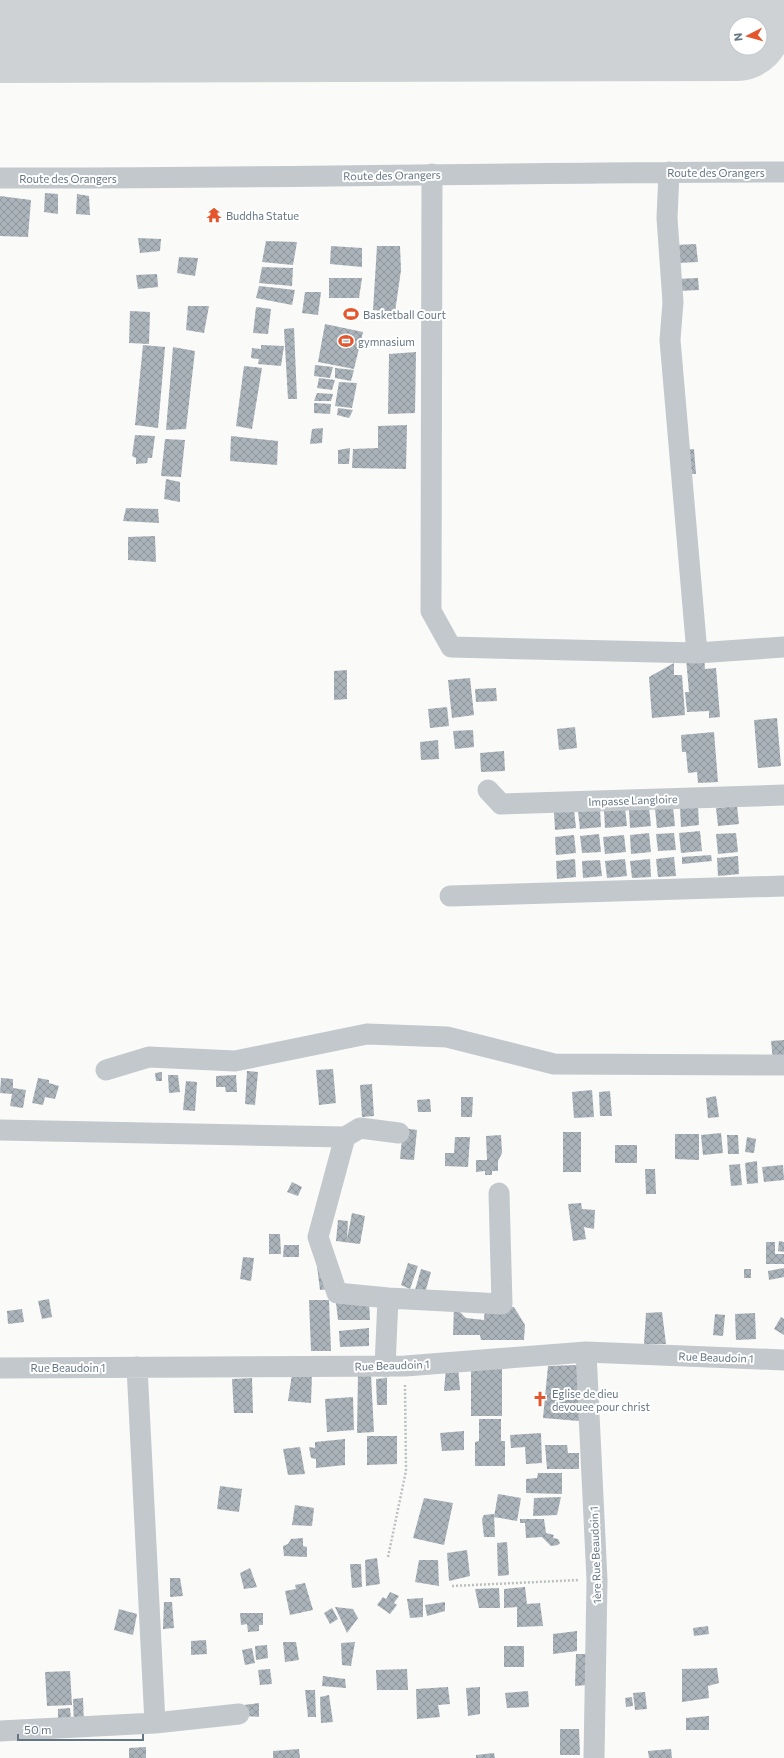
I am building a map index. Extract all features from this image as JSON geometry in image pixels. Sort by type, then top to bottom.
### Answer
[{"type":"street","points":[[669,172],[667,218],[672,302],[670,340],[697,653]]},
{"type":"street","name":"Route des Orangers","points":[[0,178],[122,179],[432,174],[784,172]]},
{"type":"street","points":[[432,174],[431,611],[451,646],[697,653],[784,647]]},
{"type":"street","name":"Impasse Langloire","points":[[488,790],[501,804],[784,795]]},
{"type":"street","points":[[450,896],[784,886]]},
{"type":"street","points":[[106,1070],[149,1057],[235,1061],[367,1034],[446,1037],[554,1064],[784,1065]]},
{"type":"street","points":[[0,1130],[346,1137],[360,1128],[399,1133]]},
{"type":"street","points":[[346,1137],[318,1237],[337,1293],[388,1298],[502,1304],[499,1193]]},
{"type":"street","points":[[388,1298],[395,1367]]},
{"type":"street","name":"Rue Beaudoin 1","points":[[0,1368],[395,1367],[586,1352],[784,1360]]},
{"type":"street","name":"1ère Rue Beaudoin 1","points":[[586,1352],[597,1580],[594,1758]]},
{"type":"street","points":[[137,1367],[155,1723]]},
{"type":"street","points":[[0,1730],[155,1723],[239,1714]]},
{"type":"path","points":[[388,1557],[406,1471],[395,1367]]},
{"type":"path","points":[[452,1586],[597,1580]]},
{"type":"building","points":[[45,193],[58,194],[58,214],[44,212]]},
{"type":"building","points":[[77,194],[89,196],[90,215],[76,214]]},
{"type":"building","points":[[0,196],[31,200],[28,237],[0,236]]},
{"type":"building","points":[[138,238],[161,239],[160,251],[140,253]]},
{"type":"building","points":[[266,241],[297,242],[293,265],[262,262]]},
{"type":"building","points":[[696,244],[698,262],[678,263],[677,245]]},
{"type":"building","points":[[331,246],[362,248],[362,267],[330,264]]},
{"type":"building","points":[[377,246],[400,246],[401,270],[395,312],[373,310]]},
{"type":"building","points":[[179,257],[198,258],[195,276],[177,273]]},
{"type":"building","points":[[262,267],[293,268],[292,286],[259,283]]},
{"type":"building","points":[[157,274],[158,287],[138,289],[136,275]]},
{"type":"building","points":[[329,278],[362,278],[359,298],[329,298]]},
{"type":"building","points":[[698,278],[699,290],[678,291],[677,279]]},
{"type":"building","points":[[259,286],[295,290],[292,305],[256,298]]},
{"type":"building","points":[[305,292],[321,292],[318,315],[302,313]]},
{"type":"building","points":[[188,306],[209,306],[204,333],[186,330]]},
{"type":"building","points":[[256,307],[271,309],[268,334],[253,333]]},
{"type":"building","points":[[130,311],[150,312],[149,344],[129,343]]},
{"type":"building","points":[[325,324],[363,332],[354,369],[318,362]]},
{"type":"building","points":[[294,328],[297,399],[288,399],[284,329]]},
{"type":"building","points":[[143,345],[165,347],[158,428],[135,425]]},
{"type":"building","points":[[261,345],[284,346],[281,366],[258,364],[259,359],[251,358],[252,348],[261,349]]},
{"type":"building","points":[[173,347],[195,351],[186,429],[166,430]]},
{"type":"building","points":[[416,352],[415,413],[388,414],[389,354]]},
{"type":"building","points":[[315,365],[333,367],[330,378],[314,376]]},
{"type":"building","points":[[244,366],[262,368],[252,429],[236,426]]},
{"type":"building","points":[[335,368],[354,370],[351,381],[335,378]]},
{"type":"building","points":[[319,378],[335,380],[332,390],[317,388]]},
{"type":"building","points":[[339,382],[357,383],[352,408],[335,406]]},
{"type":"building","points":[[317,393],[333,394],[331,401],[314,401]]},
{"type":"building","points":[[314,403],[331,404],[330,414],[314,413]]},
{"type":"building","points":[[338,408],[353,410],[349,418],[337,415]]},
{"type":"building","points":[[407,425],[406,469],[352,468],[353,449],[378,448],[378,426]]},
{"type":"building","points":[[323,428],[322,443],[310,444],[312,429]]},
{"type":"building","points":[[135,435],[155,436],[152,458],[148,458],[147,463],[136,464],[136,458],[132,456]]},
{"type":"building","points":[[231,436],[278,441],[277,465],[230,461]]},
{"type":"building","points":[[165,439],[185,440],[181,477],[161,476]]},
{"type":"building","points":[[350,448],[349,464],[338,464],[338,450]]},
{"type":"building","points":[[694,449],[696,474],[681,474],[680,450]]},
{"type":"building","points":[[166,479],[180,482],[180,502],[164,499]]},
{"type":"building","points":[[126,508],[158,509],[159,523],[123,521]]},
{"type":"building","points":[[155,536],[156,562],[128,560],[128,537]]},
{"type":"building","points":[[704,657],[705,669],[716,668],[720,717],[709,718],[709,711],[687,712],[685,692],[689,692],[686,658]]},
{"type":"building","points":[[674,663],[674,675],[682,675],[685,715],[652,718],[649,677]]},
{"type":"building","points":[[347,670],[347,699],[334,700],[334,671]]},
{"type":"building","points":[[470,678],[474,715],[452,718],[448,680]]},
{"type":"building","points":[[496,688],[497,701],[476,702],[475,689]]},
{"type":"building","points":[[447,707],[449,726],[430,728],[428,709]]},
{"type":"building","points":[[777,718],[781,766],[758,768],[754,720]]},
{"type":"building","points":[[575,727],[577,748],[559,750],[557,729]]},
{"type":"building","points":[[473,730],[474,747],[455,749],[453,731]]},
{"type":"building","points":[[714,732],[718,782],[698,783],[697,772],[688,773],[686,752],[682,752],[681,735]]},
{"type":"building","points":[[438,740],[439,759],[421,760],[420,742]]},
{"type":"building","points":[[504,751],[505,771],[481,772],[480,753]]},
{"type":"building","points":[[737,806],[739,824],[718,826],[716,808]]},
{"type":"building","points":[[673,807],[675,826],[657,828],[655,809]]},
{"type":"building","points":[[698,807],[699,825],[681,827],[680,808]]},
{"type":"building","points":[[625,808],[627,826],[605,828],[604,810]]},
{"type":"building","points":[[649,808],[651,826],[630,828],[629,810]]},
{"type":"building","points":[[600,809],[601,827],[580,829],[578,811]]},
{"type":"building","points":[[574,810],[576,828],[555,830],[554,812]]},
{"type":"building","points":[[700,831],[702,851],[681,853],[679,833]]},
{"type":"building","points":[[649,833],[651,852],[631,854],[630,835]]},
{"type":"building","points":[[674,833],[676,850],[658,851],[656,834]]},
{"type":"building","points":[[736,833],[738,852],[718,854],[716,834]]},
{"type":"building","points":[[599,834],[601,852],[582,853],[580,836]]},
{"type":"building","points":[[574,835],[576,853],[556,855],[555,837]]},
{"type":"building","points":[[624,835],[626,852],[605,854],[603,837]]},
{"type":"building","points":[[711,855],[712,861],[682,864],[682,857]]},
{"type":"building","points":[[738,856],[739,874],[718,876],[717,858]]},
{"type":"building","points":[[674,857],[676,876],[658,877],[656,859]]},
{"type":"building","points":[[575,859],[576,877],[557,879],[556,861]]},
{"type":"building","points":[[625,859],[627,876],[607,878],[605,861]]},
{"type":"building","points":[[650,859],[651,877],[632,878],[630,861]]},
{"type":"building","points":[[600,860],[602,876],[583,878],[582,861]]},
{"type":"building","points":[[784,1040],[784,1060],[773,1061],[771,1041]]},
{"type":"building","points":[[333,1069],[336,1103],[319,1105],[316,1070]]},
{"type":"building","points":[[247,1071],[258,1072],[255,1105],[245,1104]]},
{"type":"building","points":[[162,1072],[162,1081],[156,1081],[155,1073]]},
{"type":"building","points":[[168,1075],[178,1075],[180,1092],[169,1093]]},
{"type":"building","points":[[236,1075],[237,1092],[226,1092],[225,1087],[216,1087],[216,1076]]},
{"type":"building","points":[[1,1078],[13,1079],[13,1088],[26,1090],[23,1108],[10,1106],[12,1094],[0,1093]]},
{"type":"building","points":[[38,1078],[49,1080],[49,1083],[59,1086],[55,1099],[45,1097],[43,1105],[32,1103]]},
{"type":"building","points":[[186,1081],[197,1082],[195,1111],[183,1110]]},
{"type":"building","points":[[372,1084],[374,1116],[362,1117],[360,1085]]},
{"type":"building","points":[[592,1090],[594,1117],[574,1118],[572,1092]]},
{"type":"building","points":[[610,1091],[612,1116],[600,1116],[599,1092]]},
{"type":"building","points":[[716,1096],[719,1117],[708,1118],[706,1098]]},
{"type":"building","points":[[461,1097],[473,1097],[472,1117],[461,1117]]},
{"type":"building","points":[[430,1099],[431,1112],[418,1112],[417,1100]]},
{"type":"building","points":[[403,1128],[417,1130],[414,1160],[400,1159]]},
{"type":"building","points":[[563,1132],[581,1132],[581,1172],[563,1172]]},
{"type":"building","points":[[721,1133],[723,1153],[703,1155],[701,1135]]},
{"type":"building","points":[[675,1134],[699,1134],[699,1160],[675,1159]]},
{"type":"building","points":[[501,1135],[502,1153],[498,1161],[498,1171],[492,1171],[492,1175],[485,1175],[485,1171],[476,1172],[476,1160],[487,1160],[486,1136]]},
{"type":"building","points":[[727,1135],[738,1135],[739,1154],[728,1154]]},
{"type":"building","points":[[455,1137],[470,1137],[468,1167],[445,1166],[445,1153],[454,1153]]},
{"type":"building","points":[[747,1137],[756,1139],[754,1153],[745,1152]]},
{"type":"building","points":[[615,1145],[637,1145],[637,1163],[615,1163]]},
{"type":"building","points":[[757,1161],[758,1183],[747,1184],[745,1163]]},
{"type":"building","points":[[740,1164],[742,1185],[731,1186],[729,1165]]},
{"type":"building","points":[[783,1165],[784,1180],[764,1182],[762,1167]]},
{"type":"building","points":[[645,1169],[655,1169],[656,1194],[646,1194]]},
{"type":"building","points":[[292,1182],[302,1187],[298,1196],[287,1192]]},
{"type":"building","points":[[581,1203],[582,1209],[595,1210],[594,1229],[584,1227],[586,1239],[573,1241],[568,1204]]},
{"type":"building","points":[[352,1213],[365,1216],[360,1244],[336,1241],[338,1220],[348,1221],[347,1239]]},
{"type":"building","points":[[269,1234],[280,1234],[281,1254],[269,1254]]},
{"type":"building","points":[[779,1241],[784,1242],[784,1252],[778,1251]]},
{"type":"building","points":[[766,1242],[775,1242],[775,1254],[784,1254],[784,1264],[766,1264]]},
{"type":"building","points":[[284,1245],[299,1245],[299,1257],[283,1257]]},
{"type":"building","points":[[243,1257],[254,1258],[251,1281],[240,1279]]},
{"type":"building","points":[[408,1263],[418,1266],[410,1289],[401,1285]]},
{"type":"building","points":[[317,1266],[330,1289],[320,1290]]},
{"type":"building","points":[[784,1268],[784,1277],[769,1280],[768,1271]]},
{"type":"building","points":[[421,1269],[431,1272],[425,1293],[415,1290]]},
{"type":"building","points":[[744,1269],[751,1269],[751,1278],[744,1278]]},
{"type":"building","points":[[49,1299],[52,1317],[42,1319],[38,1301]]},
{"type":"building","points":[[309,1300],[329,1300],[331,1351],[311,1351]]},
{"type":"building","points":[[369,1301],[370,1320],[338,1320],[336,1303]]},
{"type":"building","points":[[454,1306],[466,1318],[484,1320],[485,1306],[514,1307],[525,1325],[524,1340],[481,1340],[480,1335],[453,1335]]},
{"type":"building","points":[[22,1309],[24,1322],[8,1324],[7,1311]]},
{"type":"building","points":[[662,1312],[666,1344],[644,1344],[646,1313]]},
{"type":"building","points":[[755,1313],[756,1339],[736,1340],[735,1314]]},
{"type":"building","points":[[715,1314],[725,1315],[723,1336],[713,1335]]},
{"type":"building","points":[[781,1317],[784,1319],[784,1335],[774,1329]]},
{"type":"building","points":[[369,1328],[369,1346],[340,1347],[339,1331]]},
{"type":"building","points":[[578,1365],[579,1421],[543,1418],[548,1366]]},
{"type":"building","points":[[458,1366],[460,1390],[444,1391],[446,1367]]},
{"type":"building","points":[[471,1368],[502,1369],[502,1416],[471,1416]]},
{"type":"building","points":[[292,1374],[312,1375],[311,1403],[288,1401]]},
{"type":"building","points":[[358,1375],[371,1375],[374,1432],[357,1433]]},
{"type":"building","points":[[252,1378],[253,1413],[234,1413],[232,1379]]},
{"type":"building","points":[[387,1378],[387,1405],[377,1405],[376,1379]]},
{"type":"building","points":[[353,1397],[354,1430],[327,1432],[325,1399]]},
{"type":"building","points":[[479,1419],[501,1419],[501,1441],[505,1441],[505,1466],[475,1466],[475,1442],[479,1441]]},
{"type":"building","points":[[464,1431],[464,1450],[442,1451],[440,1433]]},
{"type":"building","points":[[541,1433],[542,1463],[526,1464],[525,1447],[511,1448],[510,1435]]},
{"type":"building","points":[[367,1436],[397,1436],[397,1464],[367,1465]]},
{"type":"building","points":[[345,1439],[345,1465],[316,1468],[316,1459],[311,1458],[309,1447],[315,1448],[315,1442]]},
{"type":"building","points":[[545,1445],[567,1445],[568,1453],[579,1453],[579,1469],[547,1469]]},
{"type":"building","points":[[300,1447],[305,1474],[288,1475],[283,1449]]},
{"type":"building","points":[[538,1473],[562,1473],[562,1494],[526,1493],[526,1479],[537,1478]]},
{"type":"building","points":[[220,1486],[242,1489],[239,1512],[217,1509]]},
{"type":"building","points":[[498,1494],[521,1498],[517,1521],[494,1517]]},
{"type":"building","points":[[561,1497],[557,1515],[533,1516],[534,1498]]},
{"type":"building","points":[[424,1498],[453,1503],[444,1545],[413,1538]]},
{"type":"building","points":[[295,1505],[314,1508],[312,1526],[292,1525]]},
{"type":"building","points":[[494,1514],[495,1537],[484,1537],[482,1519],[484,1515]]},
{"type":"building","points":[[520,1519],[544,1519],[546,1533],[554,1535],[553,1538],[558,1539],[560,1543],[558,1545],[551,1546],[542,1537],[526,1538],[525,1523],[520,1523]]},
{"type":"building","points":[[303,1538],[303,1546],[307,1547],[307,1557],[284,1556],[283,1546],[288,1544],[291,1539]]},
{"type":"building","points":[[507,1542],[509,1575],[498,1576],[497,1543]]},
{"type":"building","points":[[467,1550],[470,1576],[449,1581],[447,1553]]},
{"type":"building","points":[[377,1558],[380,1584],[366,1586],[365,1560]]},
{"type":"building","points":[[419,1560],[438,1560],[439,1586],[415,1582]]},
{"type":"building","points":[[350,1564],[361,1564],[362,1587],[352,1588]]},
{"type":"building","points":[[250,1568],[257,1587],[244,1589],[240,1573]]},
{"type":"building","points":[[170,1578],[180,1578],[183,1596],[170,1597]]},
{"type":"building","points":[[305,1583],[313,1610],[290,1615],[285,1591],[296,1589],[295,1585]]},
{"type":"building","points":[[525,1587],[527,1604],[540,1603],[543,1626],[517,1627],[517,1607],[504,1608],[504,1589]]},
{"type":"building","points":[[499,1588],[500,1608],[479,1608],[475,1589]]},
{"type":"building","points":[[390,1592],[399,1596],[394,1603],[397,1605],[390,1614],[377,1605],[383,1597],[386,1599]]},
{"type":"building","points":[[423,1598],[423,1617],[410,1618],[407,1599]]},
{"type":"building","points":[[164,1602],[172,1602],[174,1628],[163,1629]]},
{"type":"building","points":[[445,1602],[445,1611],[427,1616],[425,1605]]},
{"type":"building","points":[[335,1607],[353,1609],[358,1618],[347,1633]]},
{"type":"building","points":[[332,1608],[338,1619],[330,1624],[324,1613]]},
{"type":"building","points":[[119,1609],[137,1614],[133,1635],[114,1630]]},
{"type":"building","points":[[240,1613],[263,1613],[263,1625],[259,1625],[259,1631],[248,1632],[247,1624],[241,1625]]},
{"type":"building","points":[[708,1626],[709,1634],[694,1636],[693,1628]]},
{"type":"building","points":[[577,1631],[577,1651],[553,1654],[553,1634]]},
{"type":"building","points":[[206,1640],[207,1654],[191,1655],[191,1641]]},
{"type":"building","points":[[283,1642],[296,1642],[299,1660],[285,1662]]},
{"type":"building","points":[[355,1642],[351,1666],[342,1665],[341,1643]]},
{"type":"building","points":[[267,1645],[268,1658],[256,1660],[255,1646]]},
{"type":"building","points":[[504,1646],[524,1646],[524,1667],[504,1667]]},
{"type":"building","points":[[252,1648],[255,1663],[245,1665],[242,1650]]},
{"type":"building","points":[[576,1654],[587,1654],[587,1685],[575,1686]]},
{"type":"building","points":[[717,1668],[719,1683],[708,1686],[709,1698],[682,1702],[682,1669]]},
{"type":"building","points":[[270,1669],[272,1684],[260,1685],[258,1670]]},
{"type":"building","points":[[407,1669],[408,1690],[377,1690],[376,1670]]},
{"type":"building","points":[[70,1671],[72,1705],[47,1706],[45,1672]]},
{"type":"building","points":[[323,1676],[345,1679],[346,1688],[322,1686]]},
{"type":"building","points":[[448,1687],[450,1704],[438,1705],[440,1717],[417,1719],[416,1689]]},
{"type":"building","points":[[480,1687],[480,1714],[468,1716],[466,1688]]},
{"type":"building","points":[[305,1690],[315,1690],[316,1717],[308,1717]]},
{"type":"building","points":[[528,1691],[529,1707],[507,1708],[505,1693]]},
{"type":"building","points":[[645,1692],[647,1709],[635,1710],[633,1693]]},
{"type":"building","points":[[329,1695],[333,1722],[321,1723],[320,1697]]},
{"type":"building","points":[[632,1697],[633,1706],[626,1707],[625,1698]]},
{"type":"building","points":[[83,1698],[84,1724],[74,1724],[73,1699]]},
{"type":"building","points":[[259,1703],[259,1717],[246,1716],[244,1705]]},
{"type":"building","points":[[70,1708],[71,1719],[58,1719],[58,1709]]},
{"type":"building","points":[[709,1716],[709,1730],[686,1730],[686,1718]]},
{"type":"building","points":[[560,1729],[579,1729],[580,1755],[560,1755]]},
{"type":"building","points":[[146,1747],[146,1758],[129,1758],[129,1748]]},
{"type":"building","points":[[299,1749],[300,1758],[273,1758],[273,1751]]},
{"type":"building","points":[[671,1749],[672,1758],[649,1758],[648,1751]]},
{"type":"building","points":[[494,1753],[495,1758],[476,1758],[476,1755]]},
{"type":"runway","points":[[0,27],[728,25]]},
{"type":"place","name":"Buddha Statue","points":[[214,215]]},
{"type":"place","name":"Basketball Court","points":[[351,314]]},
{"type":"place","name":"gymnasium","points":[[346,341]]},
{"type":"place","name":"Eglise de dieu devouee pour christ","points":[[540,1399]]}]
